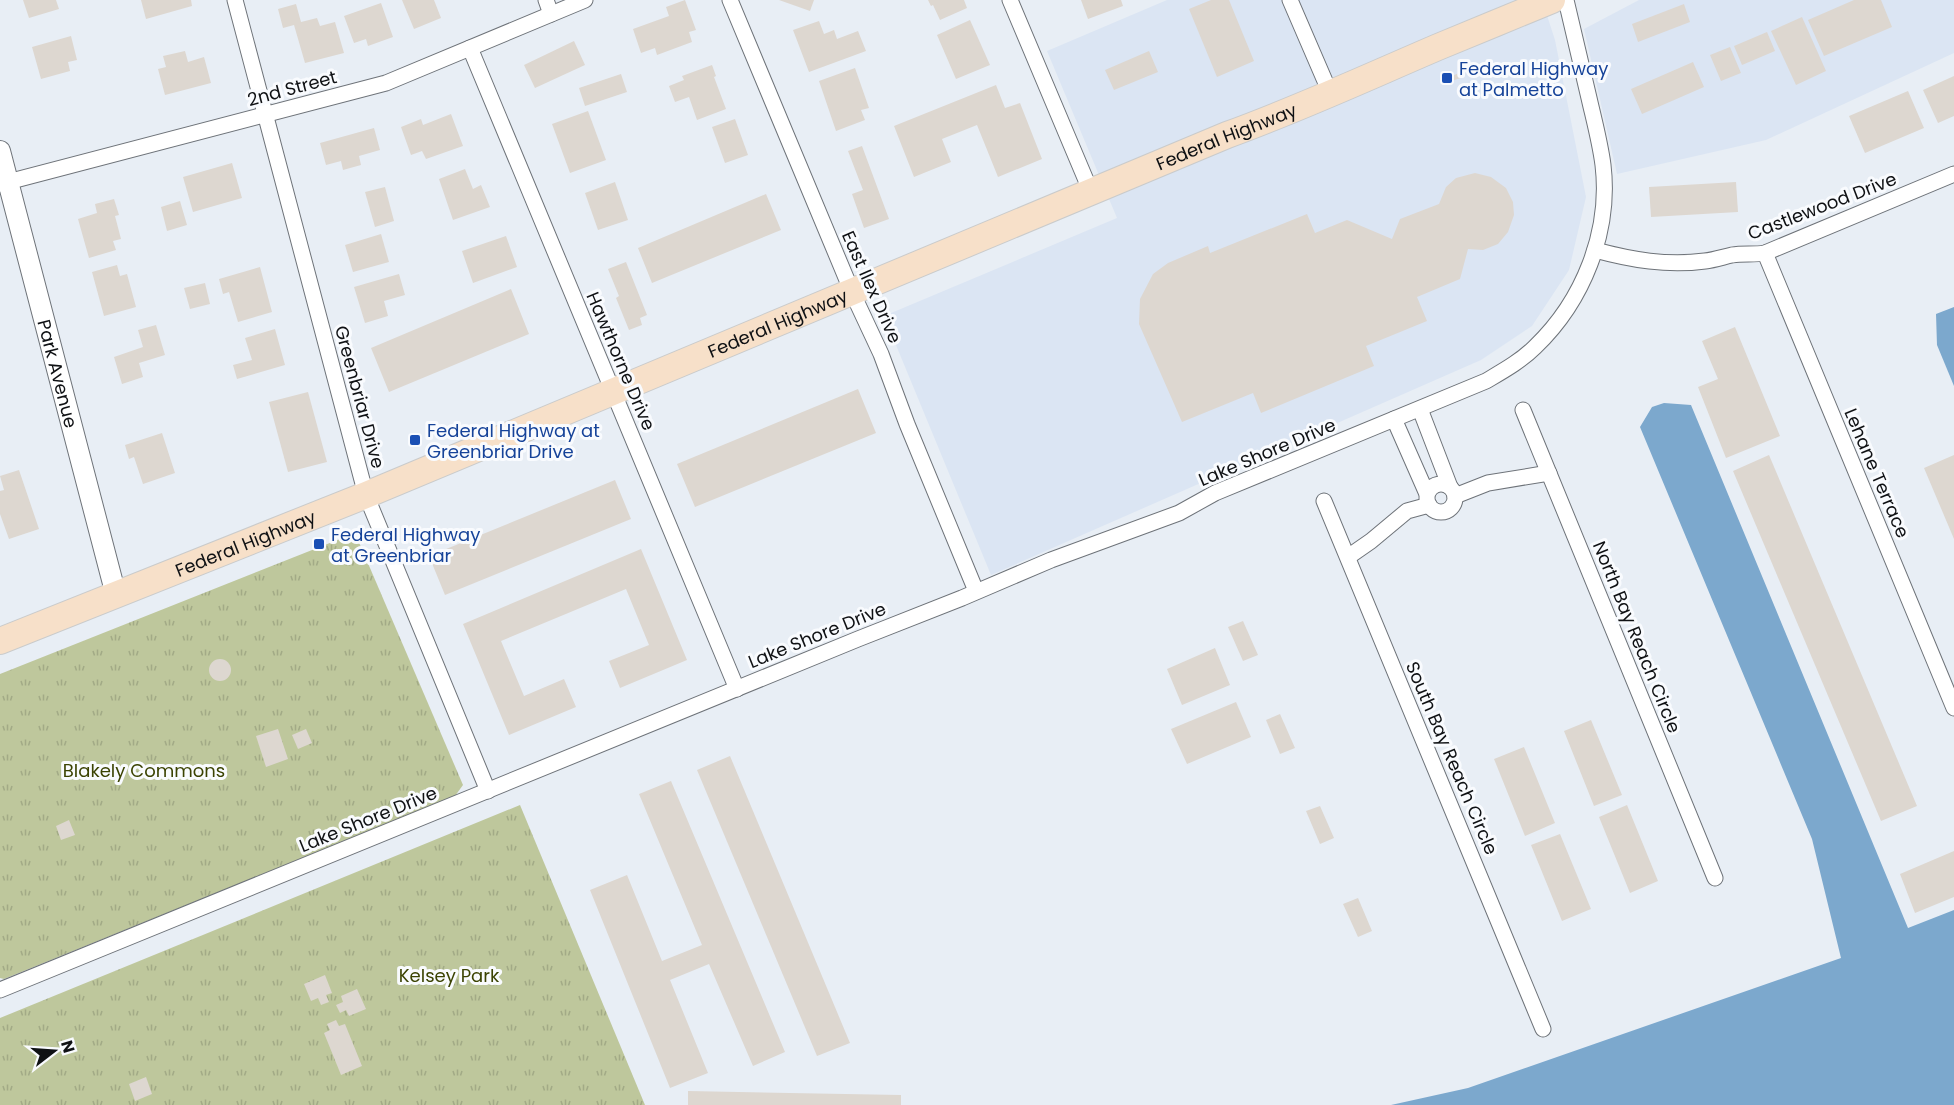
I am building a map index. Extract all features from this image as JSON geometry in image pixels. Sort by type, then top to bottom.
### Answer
[{"type":"main road","name":"Federal Highway","points":[[0,641],[366,495],[1227,135],[1281,116],[1552,0]]},
{"type":"street","name":"Greenbriar Drive","points":[[236,0],[366,495],[488,791]]},
{"type":"street","name":"2nd Street","points":[[4,183],[386,83],[470,48],[548,7],[585,0]]},
{"type":"street","name":"East Ilex Drive","points":[[730,0],[852,292],[881,354],[907,424],[976,591]]},
{"type":"street","points":[[1010,0],[1091,192]]},
{"type":"street","points":[[1290,0],[1331,95]]},
{"type":"street","name":"Lake Shore Drive","points":[[0,990],[1051,560],[1179,513],[1215,493],[1486,381],[1511,366],[1534,348],[1554,327],[1571,303],[1585,277],[1595,250],[1603,205],[1603,166],[1566,0]]},
{"type":"street","name":"Hawthorne Drive","points":[[470,48],[737,689]]},
{"type":"street","name":"Park Avenue","points":[[0,151],[4,183],[116,595]]},
{"type":"street","name":"Castlewood Drive","points":[[1595,250],[1649,262],[1678,263],[1707,261],[1735,255],[1752,256],[1765,253],[1954,174]]},
{"type":"street","name":"Lehane Terrace","points":[[1765,253],[1954,708]]},
{"type":"street","points":[[1394,419],[1434,510],[1445,511],[1452,507],[1453,491],[1419,409]]},
{"type":"street","name":"North Bay Reach Circle","points":[[1523,410],[1715,878]]},
{"type":"street","points":[[1453,491],[1549,473]]},
{"type":"street","points":[[1347,557],[1371,541],[1407,511],[1428,499],[1435,484],[1444,484],[1453,491]]},
{"type":"street","name":"South Bay Reach Circle","points":[[1324,501],[1543,1029]]},
{"type":"shaded area","points":[[1167,0],[1542,0],[1555,40],[1586,197],[1569,270],[1532,326],[1481,360],[991,575],[884,316],[1117,218],[1047,51]]},
{"type":"shaded area","points":[[1639,0],[1954,0],[1954,53],[1766,140],[1617,174],[1584,29]]},
{"type":"green space","name":"Blakely Commons","points":[[355,533],[463,785],[455,796],[4,979],[0,978],[0,674]]},
{"type":"green space","name":"Kelsey Park","points":[[520,805],[645,1105],[0,1105],[0,1018]]},
{"type":"water","points":[[1954,307],[1954,386],[1937,345],[1936,314]]},
{"type":"water","points":[[1664,403],[1691,405],[1908,928],[1954,910],[1954,1105],[1391,1105],[1468,1088],[1841,958],[1812,839],[1640,427],[1652,407]]},
{"type":"building","points":[[23,0],[56,0],[59,9],[29,18]]},
{"type":"building","points":[[141,0],[191,0],[192,6],[146,19]]},
{"type":"building","points":[[402,0],[434,0],[441,18],[414,29]]},
{"type":"building","points":[[685,0],[696,30],[689,32],[692,42],[657,55],[655,48],[641,53],[633,29],[669,16],[666,7]]},
{"type":"building","points":[[779,0],[814,0],[810,11]]},
{"type":"building","points":[[928,0],[964,0],[967,8],[940,20]]},
{"type":"building","points":[[1081,0],[1121,0],[1123,6],[1088,19]]},
{"type":"building","points":[[1211,0],[1229,0],[1254,61],[1217,77],[1189,9]]},
{"type":"building","points":[[1854,0],[1881,0],[1892,27],[1824,56],[1808,20]]},
{"type":"building","points":[[381,3],[393,37],[368,46],[366,39],[354,43],[344,16]]},
{"type":"building","points":[[296,4],[301,22],[317,18],[320,26],[335,22],[344,53],[305,63],[294,25],[283,28],[278,9]]},
{"type":"building","points":[[1684,4],[1690,22],[1638,42],[1632,24]]},
{"type":"building","points":[[1802,17],[1826,71],[1796,85],[1771,31]]},
{"type":"building","points":[[970,20],[990,65],[956,79],[937,35]]},
{"type":"building","points":[[819,21],[824,34],[834,30],[837,39],[858,31],[866,51],[809,72],[793,30]]},
{"type":"building","points":[[1767,32],[1775,51],[1742,65],[1734,46]]},
{"type":"building","points":[[71,36],[77,60],[68,62],[70,71],[41,79],[32,47]]},
{"type":"building","points":[[574,41],[585,65],[535,88],[524,65]]},
{"type":"building","points":[[1730,47],[1741,73],[1721,81],[1710,55]]},
{"type":"building","points":[[185,51],[188,62],[204,57],[211,83],[165,95],[158,69],[166,67],[163,56]]},
{"type":"building","points":[[1149,51],[1158,72],[1114,90],[1105,70]]},
{"type":"building","points":[[1693,62],[1704,87],[1642,114],[1631,89]]},
{"type":"building","points":[[712,65],[726,109],[697,120],[689,97],[675,102],[669,86],[684,80],[682,76]]},
{"type":"building","points":[[855,68],[869,108],[861,110],[865,120],[836,131],[819,81]]},
{"type":"building","points":[[1461,72],[1463,77],[1452,81],[1450,77]]},
{"type":"building","points":[[621,74],[627,92],[585,106],[579,88]]},
{"type":"building","points":[[1954,76],[1954,116],[1938,123],[1923,90]]},
{"type":"building","points":[[996,85],[1005,108],[1020,103],[1042,159],[998,177],[977,125],[942,139],[951,162],[914,177],[894,126]]},
{"type":"building","points":[[1908,91],[1924,128],[1865,153],[1849,116]]},
{"type":"building","points":[[588,111],[606,160],[570,173],[552,124]]},
{"type":"building","points":[[451,114],[463,146],[426,159],[422,151],[411,155],[401,127],[421,119],[423,125]]},
{"type":"building","points":[[735,119],[748,155],[725,163],[712,127]]},
{"type":"building","points":[[374,128],[380,150],[359,156],[361,165],[343,170],[341,161],[326,165],[320,143]]},
{"type":"building","points":[[862,146],[889,219],[864,228],[852,194],[863,190],[848,151]]},
{"type":"building","points":[[232,163],[242,198],[193,212],[183,177]]},
{"type":"building","points":[[465,169],[473,189],[481,185],[490,207],[453,220],[439,179]]},
{"type":"building","points":[[1475,173],[1491,177],[1506,188],[1513,202],[1514,215],[1508,232],[1498,244],[1483,250],[1468,249],[1460,279],[1417,297],[1427,321],[1366,346],[1374,366],[1261,413],[1253,393],[1182,422],[1139,324],[1140,299],[1153,274],[1168,263],[1208,246],[1210,253],[1307,214],[1315,233],[1347,220],[1392,239],[1400,219],[1439,204],[1446,187],[1456,178]]},
{"type":"building","points":[[615,182],[628,220],[598,230],[585,193]]},
{"type":"building","points":[[1736,182],[1738,212],[1651,217],[1649,187]]},
{"type":"building","points":[[385,187],[394,221],[375,227],[365,192]]},
{"type":"building","points":[[766,194],[781,230],[652,283],[638,248]]},
{"type":"building","points":[[114,199],[119,215],[115,216],[121,239],[113,241],[116,250],[89,258],[78,219],[97,213],[95,204]]},
{"type":"building","points":[[180,201],[187,225],[167,231],[161,207]]},
{"type":"building","points":[[381,234],[389,262],[353,272],[345,245]]},
{"type":"building","points":[[506,236],[517,267],[473,283],[462,251]]},
{"type":"building","points":[[626,262],[647,315],[640,318],[642,325],[629,330],[616,298],[619,296],[608,269]]},
{"type":"building","points":[[117,265],[120,276],[127,274],[136,307],[104,316],[92,272]]},
{"type":"building","points":[[260,267],[272,312],[238,322],[229,292],[223,294],[219,279]]},
{"type":"building","points":[[399,274],[405,295],[384,301],[388,316],[365,323],[354,287]]},
{"type":"building","points":[[205,283],[210,304],[190,309],[184,288]]},
{"type":"building","points":[[511,289],[529,334],[389,392],[371,348]]},
{"type":"building","points":[[156,325],[165,355],[139,363],[143,377],[122,384],[114,357],[143,347],[138,330]]},
{"type":"building","points":[[1735,327],[1780,436],[1726,458],[1698,387],[1718,379],[1702,341]]},
{"type":"building","points":[[275,329],[285,365],[237,379],[233,365],[252,360],[245,338]]},
{"type":"building","points":[[858,389],[876,433],[695,507],[677,464]]},
{"type":"building","points":[[308,392],[327,462],[288,472],[269,402]]},
{"type":"building","points":[[162,433],[175,473],[143,484],[134,457],[129,459],[125,445]]},
{"type":"building","points":[[1769,455],[1917,806],[1881,821],[1733,471]]},
{"type":"building","points":[[1954,455],[1954,539],[1924,468]]},
{"type":"building","points":[[19,470],[39,529],[9,539],[0,514],[0,491],[4,490],[0,476]]},
{"type":"building","points":[[615,480],[631,519],[445,595],[429,556]]},
{"type":"building","points":[[641,549],[687,660],[620,688],[609,661],[649,645],[626,589],[501,641],[524,696],[564,679],[576,707],[509,735],[463,624]]},
{"type":"building","points":[[1243,621],[1258,655],[1243,661],[1228,627]]},
{"type":"building","points":[[1215,648],[1230,685],[1182,705],[1167,669]]},
{"type":"building","points":[[220,659],[228,662],[231,670],[228,678],[220,681],[212,678],[209,670],[212,662]]},
{"type":"building","points":[[1236,702],[1251,737],[1187,764],[1171,729]]},
{"type":"building","points":[[1280,714],[1295,748],[1280,754],[1266,720]]},
{"type":"building","points":[[1591,720],[1622,795],[1594,806],[1564,731]]},
{"type":"building","points":[[278,729],[288,759],[266,767],[256,736]]},
{"type":"building","points":[[306,729],[312,743],[298,749],[292,735]]},
{"type":"building","points":[[1524,747],[1555,823],[1525,836],[1494,759]]},
{"type":"building","points":[[730,756],[850,1043],[817,1056],[697,770]]},
{"type":"building","points":[[671,781],[785,1052],[753,1066],[709,964],[670,980],[708,1073],[670,1088],[590,890],[627,875],[662,961],[702,945],[639,794]]},
{"type":"building","points":[[1627,805],[1658,881],[1630,893],[1599,817]]},
{"type":"building","points":[[1320,806],[1334,838],[1320,844],[1306,811]]},
{"type":"building","points":[[69,820],[75,835],[61,840],[56,826]]},
{"type":"building","points":[[1560,834],[1591,909],[1562,921],[1531,845]]},
{"type":"building","points":[[1954,851],[1954,897],[1915,913],[1900,874]]},
{"type":"building","points":[[1358,898],[1372,931],[1358,937],[1343,904]]},
{"type":"building","points":[[325,975],[332,993],[326,995],[329,1002],[321,1005],[318,998],[311,1001],[304,984]]},
{"type":"building","points":[[357,989],[366,1009],[349,1016],[346,1010],[340,1013],[336,1005],[343,1002],[341,996]]},
{"type":"building","points":[[336,1020],[339,1026],[345,1024],[362,1066],[341,1075],[324,1033],[330,1030],[327,1024]]},
{"type":"building","points":[[146,1077],[152,1094],[135,1101],[129,1084]]},
{"type":"building","points":[[688,1091],[901,1095],[901,1105],[688,1105]]},
{"type":"place","name":"Federal Highway at Palmetto","points":[[1447,78]]},
{"type":"place","name":"Federal Highway at Greenbriar Drive","points":[[415,440]]},
{"type":"place","name":"Federal Highway at Greenbriar","points":[[319,544]]}]
